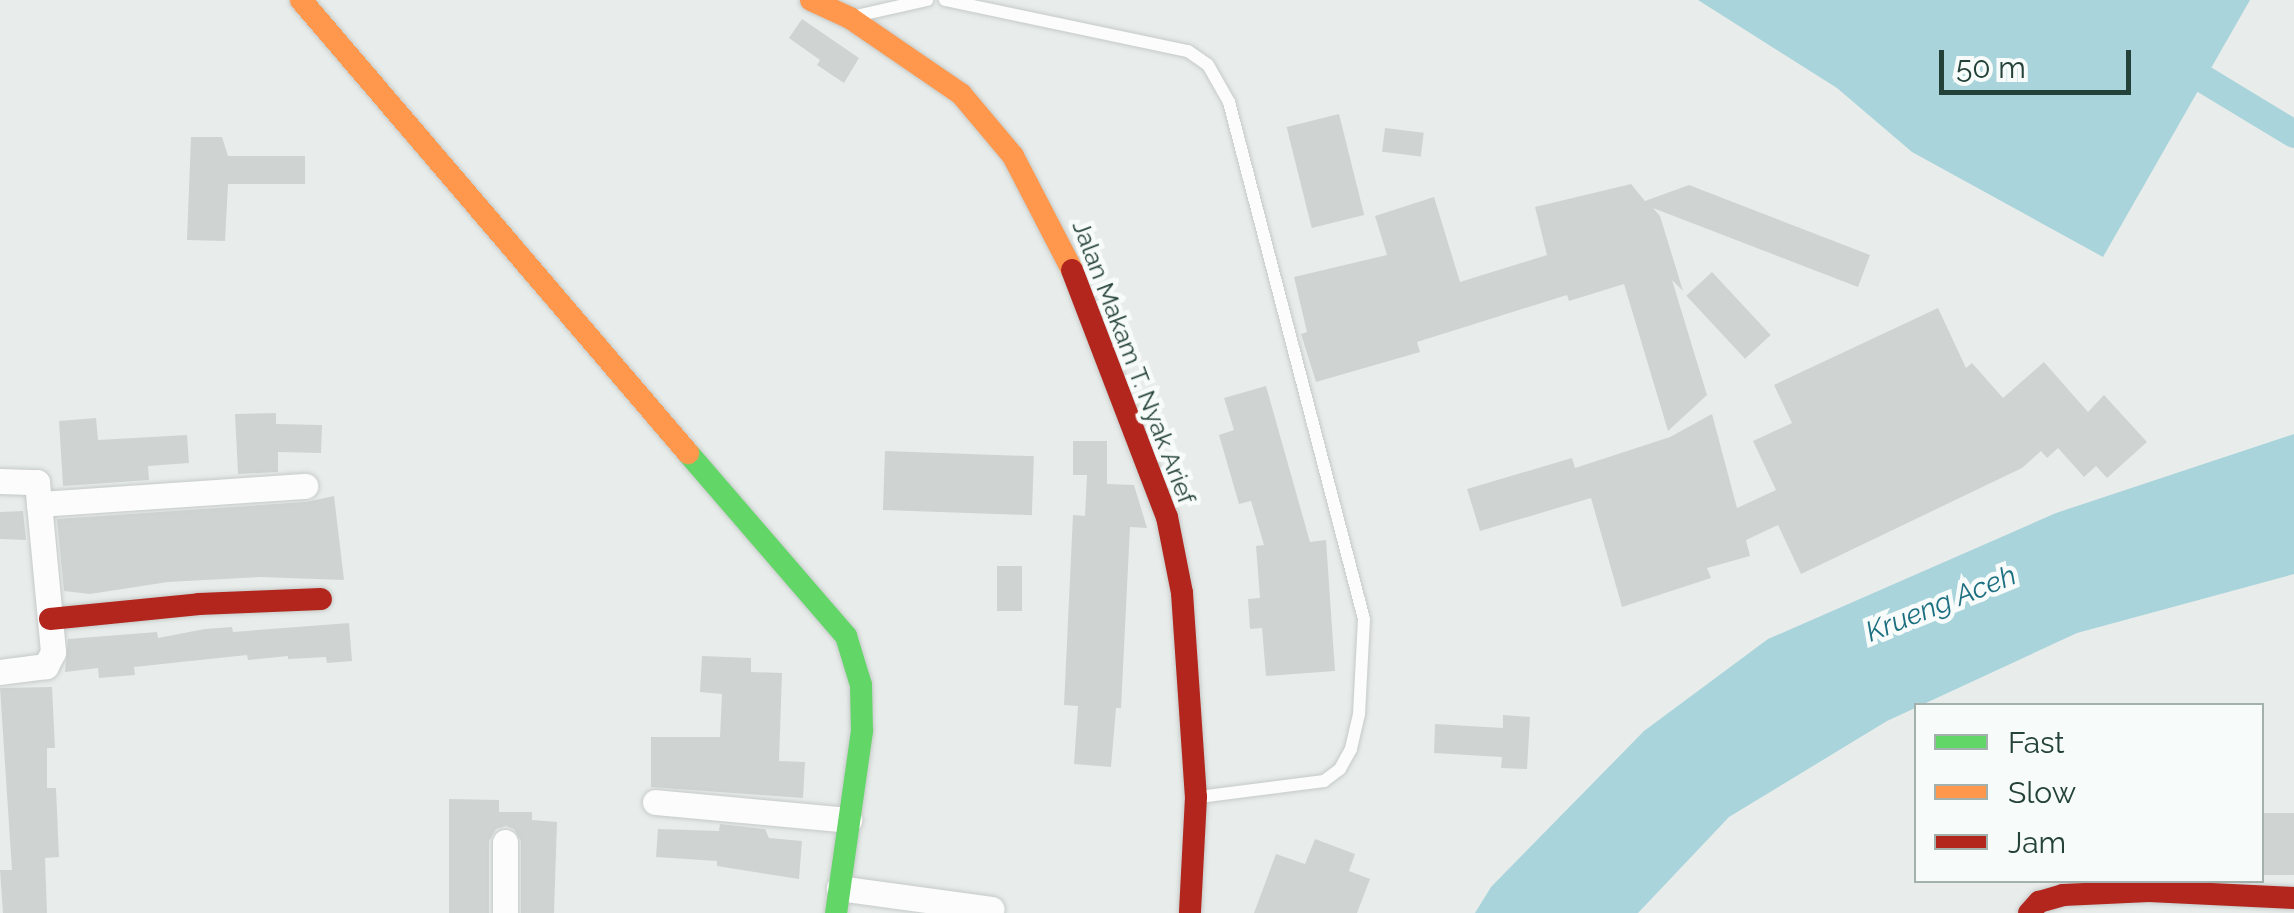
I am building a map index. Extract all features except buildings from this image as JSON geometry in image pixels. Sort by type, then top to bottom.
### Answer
[{"type":"street","points":[[301,0],[364,79],[846,636],[862,685],[862,731],[837,901],[992,909]]},
{"type":"street","name":"Jalan Makam T. Nyak Arief","points":[[811,0],[850,18],[961,94],[1013,156],[1059,237],[1167,516],[1182,593],[1196,797],[1190,913]]},
{"type":"street","points":[[0,480],[37,482],[54,652],[46,666],[0,672]]},
{"type":"street","points":[[39,504],[305,486]]},
{"type":"street","points":[[50,620],[199,604],[320,600]]},
{"type":"street","points":[[654,802],[849,820]]},
{"type":"street","points":[[504,842],[505,913]]},
{"type":"street","points":[[2029,913],[2039,902],[2063,895],[2149,891],[2294,898]]},
{"type":"lane","points":[[850,18],[926,0]]},
{"type":"lane","points":[[945,0],[1188,51],[1208,65],[1228,102],[1364,620],[1359,714],[1351,750],[1340,769],[1324,781],[1196,797]]},
{"type":"water","points":[[1698,0],[2250,0],[2103,257],[1912,152],[1837,88]]},
{"type":"water","name":"Krueng Aceh","points":[[2294,434],[2294,574],[2077,633],[1926,703],[1914,703],[1914,708],[1729,817],[1638,913],[1475,913],[1491,887],[1644,731],[1768,639],[2056,513]]},
{"type":"waterway","points":[[2205,80],[2294,134]]},
{"type":"traffic: fast","points":[[688,453],[846,636],[861,685],[862,731],[836,913]]},
{"type":"traffic: slow","points":[[301,0],[688,453]]},
{"type":"traffic: slow","points":[[811,0],[850,18],[961,94],[1013,156],[1072,270]]},
{"type":"traffic: jam","points":[[1072,270],[1167,517],[1182,593],[1196,797],[1190,913]]},
{"type":"traffic: jam","points":[[50,619],[199,604],[321,599]]},
{"type":"traffic: jam","points":[[2029,913],[2039,902],[2063,895],[2149,891],[2294,898]]}]
